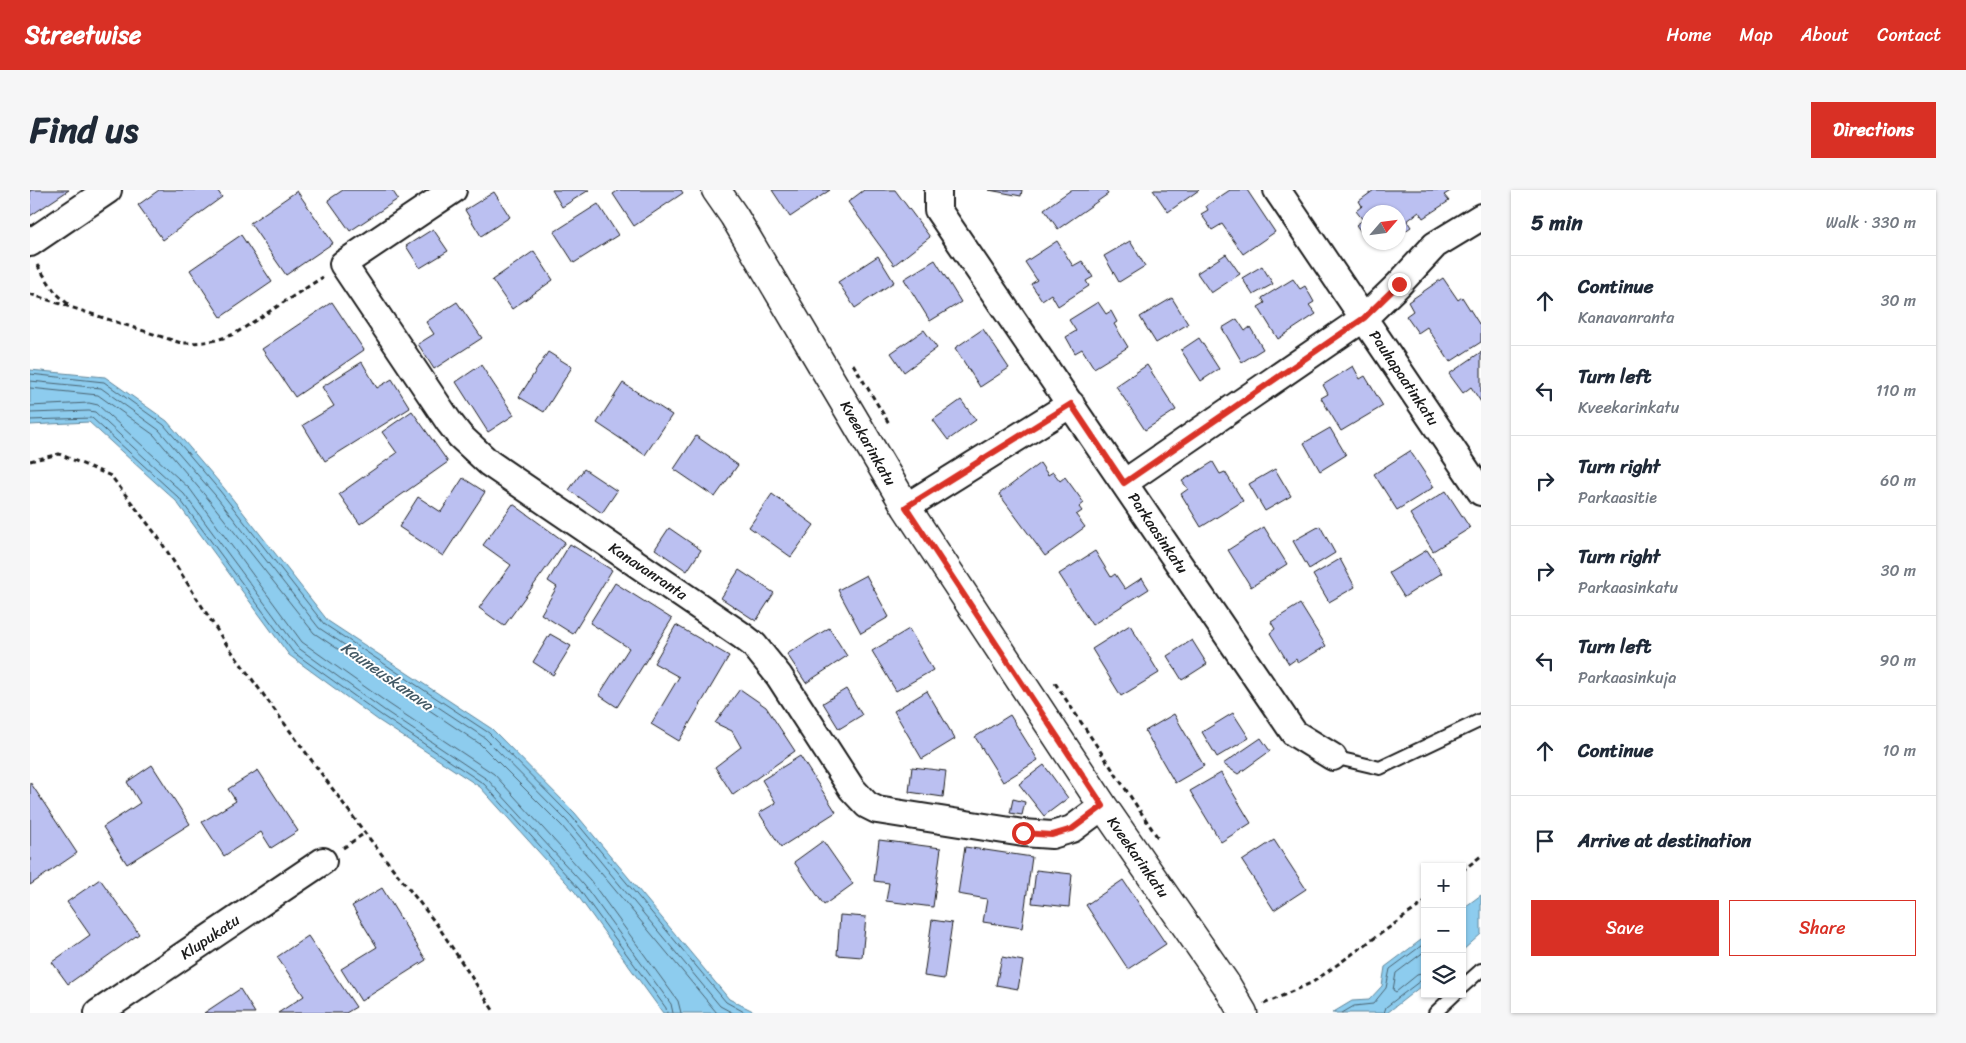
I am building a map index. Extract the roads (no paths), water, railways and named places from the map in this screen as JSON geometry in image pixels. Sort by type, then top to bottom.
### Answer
[{"type":"street","points":[[33,253],[108,190]]},
{"type":"street","name":"Kanavanranta","points":[[453,190],[343,264],[460,436],[489,463],[754,645],[779,676],[852,789],[867,805],[887,811],[1023,833],[1052,835],[1072,829],[1103,806]]},
{"type":"street","name":"Kveekarinkatu","points":[[716,190],[734,216],[906,507],[1103,806],[1226,984],[1254,1005]]},
{"type":"street","name":"Kveekarinkatu","points":[[723,190],[734,216]]},
{"type":"street","name":"Pauhapaatinkatu","points":[[1276,190],[1481,492]]},
{"type":"street","name":"Parkaasinkatu","points":[[938,192],[938,210],[1294,732],[1333,757]]},
{"type":"street","points":[[1124,483],[1364,318],[1435,245],[1481,217]]},
{"type":"street","points":[[906,507],[1071,404]]},
{"type":"street","name":"Klupukatu","points":[[98,1013],[323,862]]},
{"type":"lane","points":[[1333,757],[1380,768],[1481,720]]},
{"type":"lane","points":[[1466,983],[1481,970]]},
{"type":"lane","points":[[1435,1013],[1451,998]]},
{"type":"water","name":"Kauneuskanava","points":[[30,370],[105,377],[167,421],[224,488],[328,621],[492,729],[575,813],[729,999],[757,1013],[663,1013],[575,892],[480,787],[378,720],[289,655],[176,501],[89,422],[30,425]]},
{"type":"water","points":[[1481,895],[1481,934],[1466,947],[1466,908]]},
{"type":"water","points":[[1421,940],[1421,986],[1387,1013],[1332,1013],[1352,1001],[1369,1000],[1382,986],[1385,967]]}]
